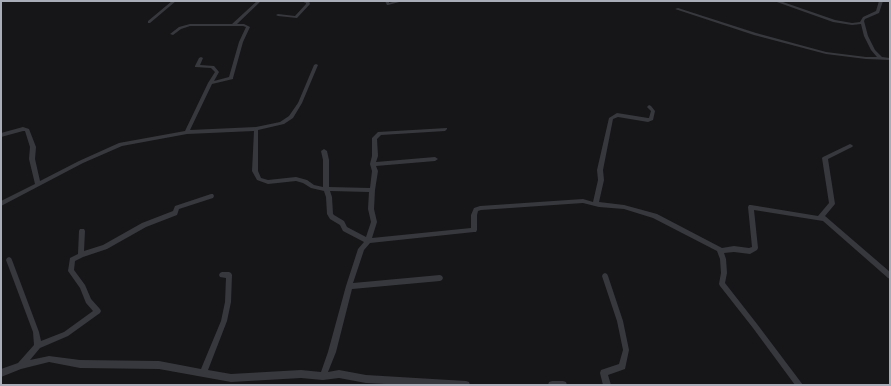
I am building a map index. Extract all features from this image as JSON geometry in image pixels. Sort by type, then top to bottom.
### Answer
[{"type":"street","points":[[149,22],[174,1]]},
{"type":"street","points":[[233,25],[257,1]]},
{"type":"street","points":[[278,15],[296,17],[308,4],[308,2],[303,1]]},
{"type":"street","points":[[387,1],[388,4],[401,1]]},
{"type":"street","points":[[776,1],[834,21],[852,24],[862,23]]},
{"type":"street","points":[[881,1],[878,12],[864,18],[862,23],[869,44],[881,59]]},
{"type":"street","points":[[677,9],[755,34],[832,54],[890,59]]},
{"type":"street","points":[[172,34],[180,28],[190,25],[244,25],[248,28],[241,42],[231,78],[210,83]]},
{"type":"street","points":[[187,132],[210,83],[217,72],[212,67],[197,66],[201,58]]},
{"type":"street","points":[[1,204],[81,162],[121,144],[187,132],[256,129],[282,123],[291,118],[300,103],[316,65]]},
{"type":"street","points":[[596,203],[601,180],[600,170],[611,118],[617,115],[648,120],[651,119],[653,111],[649,107]]},
{"type":"street","points":[[1,135],[23,129],[27,130],[33,148],[32,159],[38,185]]},
{"type":"street","points":[[256,129],[255,171],[259,179],[268,182],[296,179],[305,181],[313,187],[326,189],[372,190]]},
{"type":"street","points":[[323,376],[332,352],[349,286],[361,249],[368,241],[374,222],[371,209],[375,171],[373,164],[375,156],[374,138],[380,133],[445,129]]},
{"type":"street","points":[[850,146],[825,158],[832,204],[821,216],[890,276]]},
{"type":"street","points":[[324,151],[326,160],[326,189],[332,217],[342,224],[344,229],[368,241],[474,230],[474,215],[476,210],[480,208],[583,201],[594,204],[596,203],[599,205],[624,207],[655,216],[720,251],[734,249],[750,252],[755,248],[751,207],[824,219]]},
{"type":"street","points":[[373,164],[435,158]]},
{"type":"street","points":[[21,364],[38,346],[66,334],[98,311],[88,301],[83,287],[71,271],[72,260],[81,255],[105,247],[144,225],[175,213],[177,208],[211,196]]},
{"type":"street","points":[[81,255],[82,231]]},
{"type":"street","points":[[720,251],[723,259],[724,273],[722,284],[799,385]]},
{"type":"street","points":[[9,260],[36,332],[38,346]]},
{"type":"street","points":[[203,373],[224,322],[228,302],[228,275],[222,275]]},
{"type":"street","points":[[605,276],[620,321],[626,350],[622,366],[604,374],[607,385]]},
{"type":"street","points":[[349,286],[440,278]]},
{"type":"street","points":[[1,373],[21,364],[49,359],[63,360],[80,364],[159,365],[250,381],[301,374],[323,376],[339,374],[397,383],[466,385]]},
{"type":"street","points":[[552,385],[563,385]]}]
